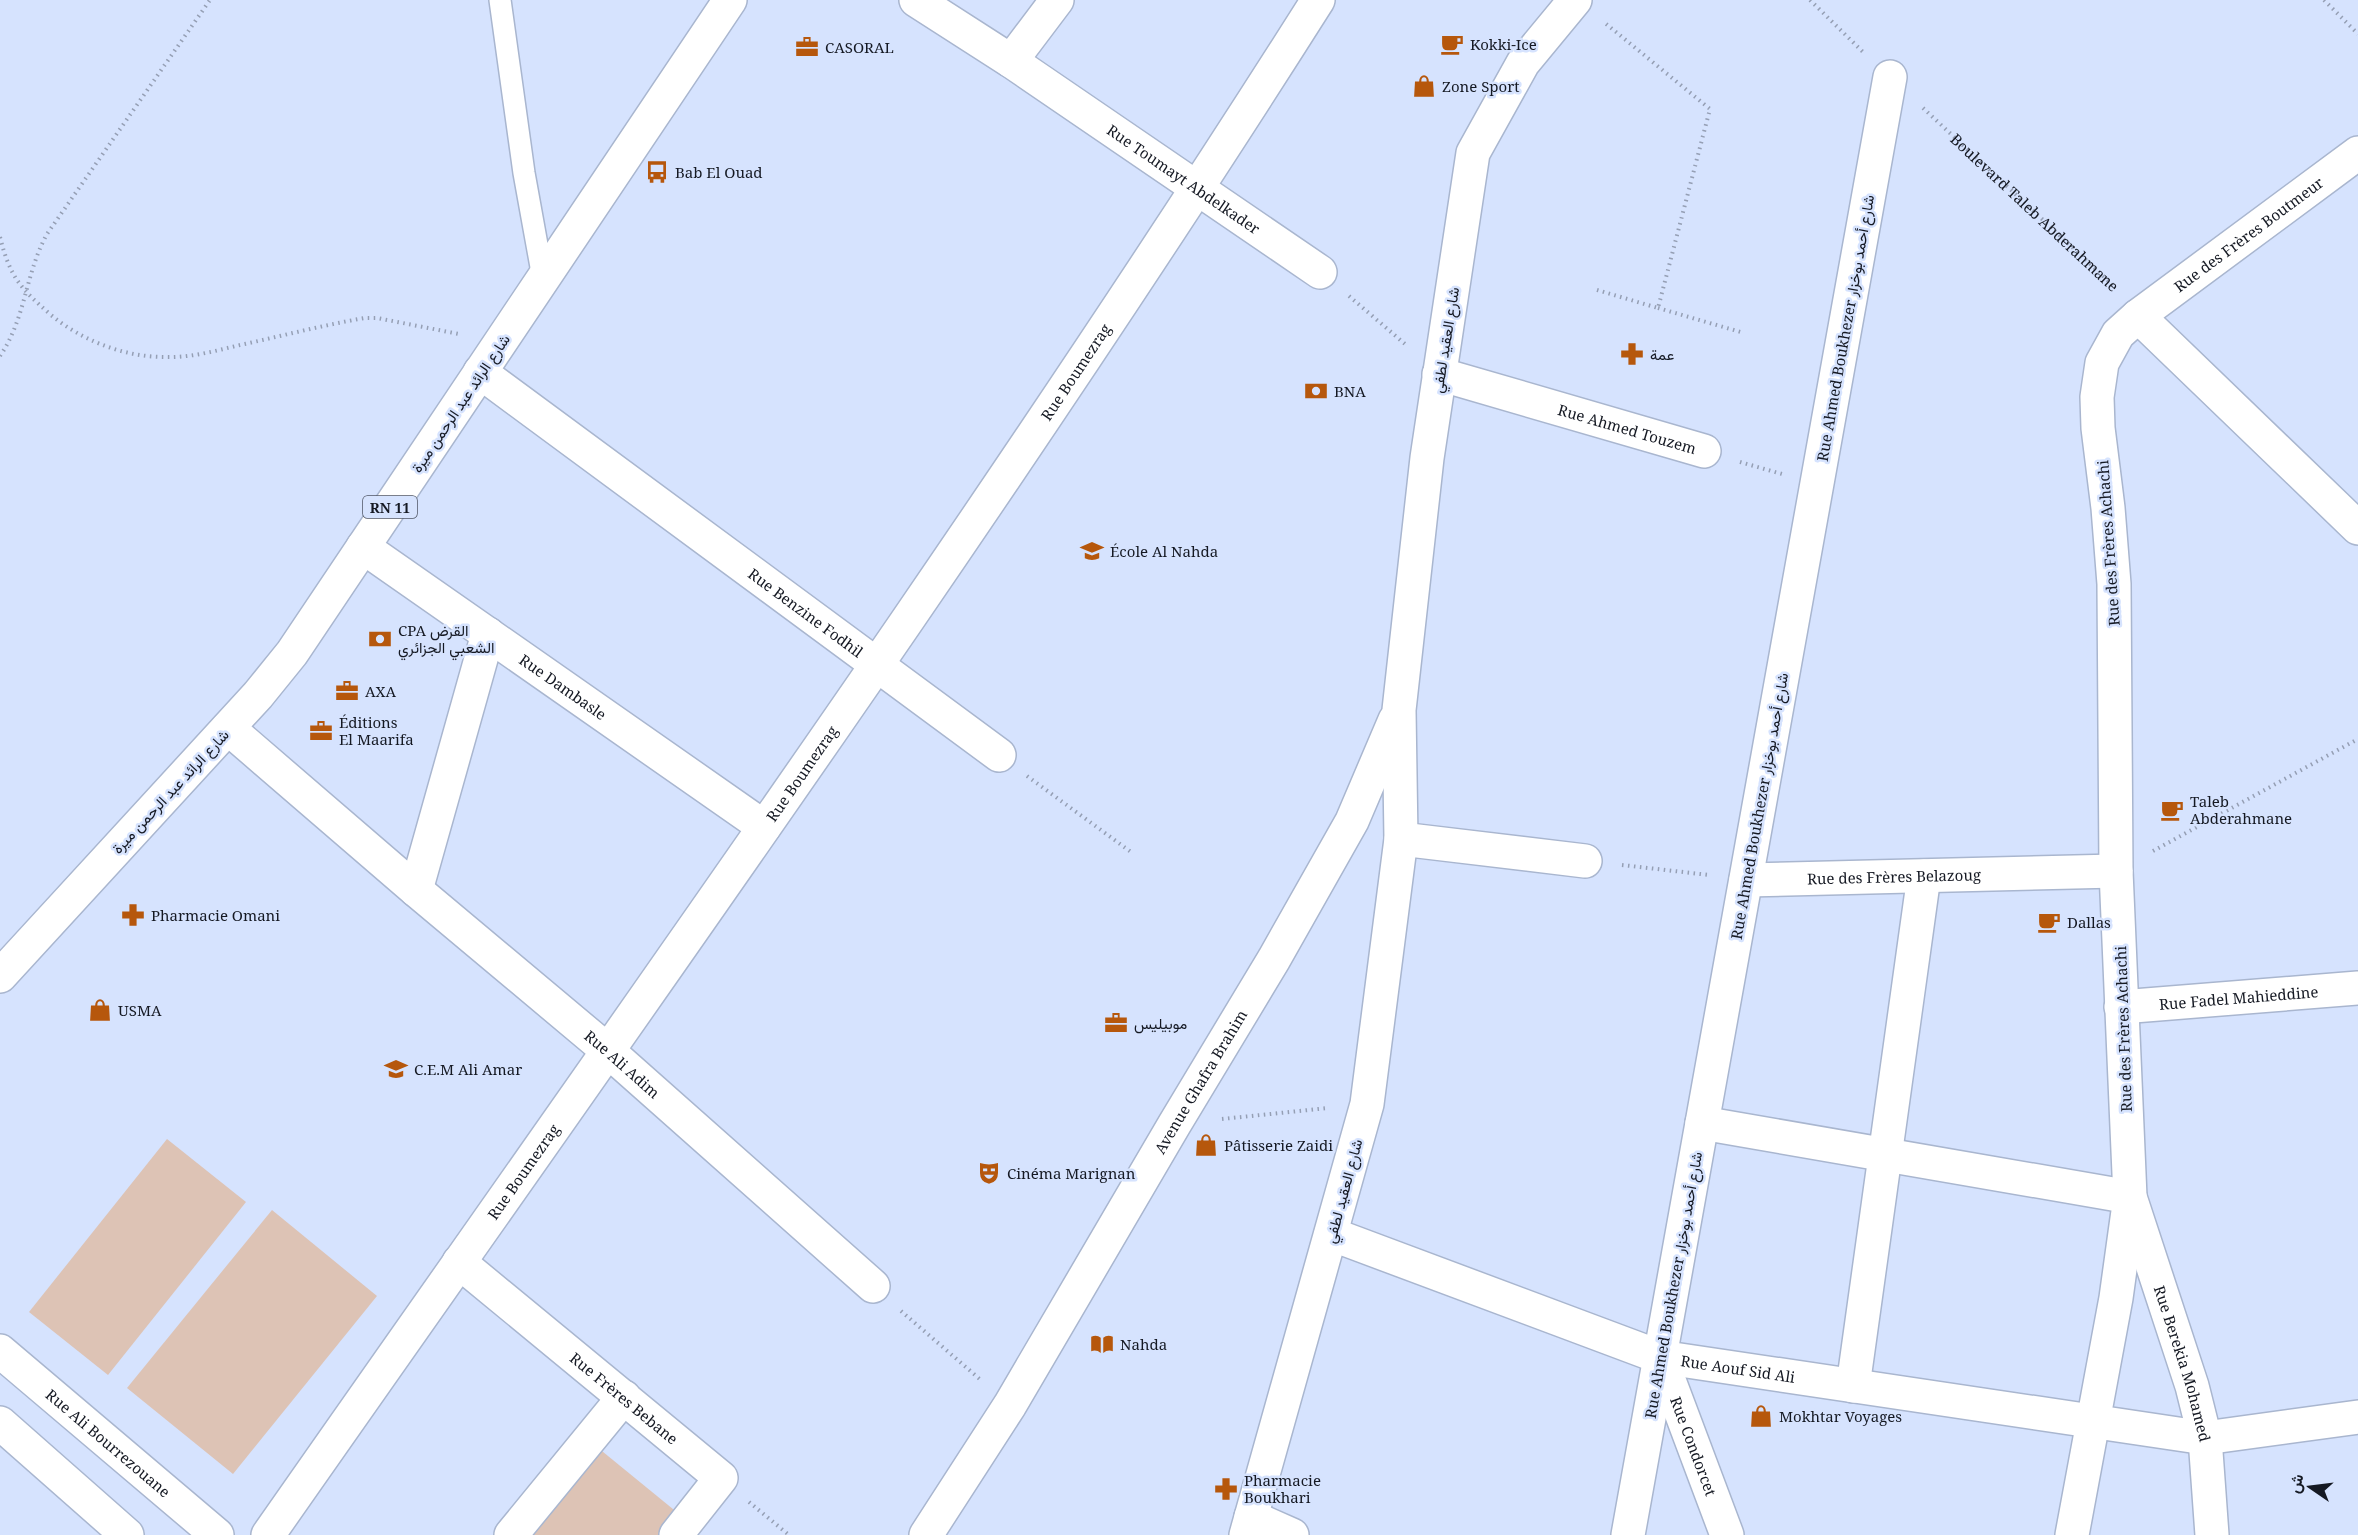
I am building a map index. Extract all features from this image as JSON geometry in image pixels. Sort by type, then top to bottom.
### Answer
[{"type":"street","name":"شارع الرائد عبد الرحمن ميرة","points":[[0,976],[228,728],[292,653],[730,0]]},
{"type":"street","name":"Rue Toumayt Abdelkader","points":[[916,0],[1011,61],[1320,272]]},
{"type":"street","points":[[1011,61],[1057,0]]},
{"type":"street","name":"Rue Boumezrag","points":[[268,1535],[876,666],[1198,188],[1318,0]]},
{"type":"street","name":"شارع العقيد لطفي","points":[[1249,1526],[1367,1104],[1401,839],[1399,710],[1427,458],[1473,153],[1523,63],[1575,0]]},
{"type":"street","name":"Rue Ahmed Boukhezer شارع أحمد بوخزار","points":[[1628,1535],[1890,77]]},
{"type":"street","name":"Rue des Frères Boutmeur","points":[[2138,316],[2358,153]]},
{"type":"street","points":[[2138,316],[2358,528]]},
{"type":"street","name":"Rue des Frères Achachi","points":[[2072,1535],[2116,1298],[2130,1197],[2116,871],[2114,584],[2097,398],[2102,363],[2118,334],[2138,316]]},
{"type":"street","name":"Rue Benzine Fodhil","points":[[480,372],[999,755]]},
{"type":"street","name":"Rue Ahmed Touzem","points":[[1439,374],[1704,451]]},
{"type":"street","name":"Rue Dambasle","points":[[363,547],[764,827]]},
{"type":"street","points":[[416,890],[488,634]]},
{"type":"street","name":"Avenue Ghafra Brahim","points":[[926,1535],[1010,1405],[1274,959],[1352,821],[1399,710]]},
{"type":"street","name":"Rue Ali Adim","points":[[228,728],[607,1050],[873,1286]]},
{"type":"street","points":[[1401,839],[1585,861]]},
{"type":"street","name":"Rue des Frères Belazoug","points":[[1746,880],[2116,871]]},
{"type":"street","points":[[1853,1386],[1924,876]]},
{"type":"street","name":"Rue Fadel Mahieddine","points":[[2121,1007],[2358,988]]},
{"type":"street","points":[[1702,1123],[2130,1197]]},
{"type":"street","name":"Rue Berekia Mohamed","points":[[2130,1197],[2192,1386],[2205,1438],[2212,1535]]},
{"type":"street","name":"Rue Aouf Sid Ali","points":[[1331,1234],[1660,1357],[2205,1438],[2358,1417]]},
{"type":"street","name":"Rue Frères Bebane","points":[[459,1262],[721,1478]]},
{"type":"street","name":"Rue Ali Bourrezouane","points":[[0,1351],[217,1535]]},
{"type":"street","name":"Rue Condorcet","points":[[1660,1357],[1727,1535]]},
{"type":"street","points":[[511,1535],[624,1397]]},
{"type":"street","points":[[0,1423],[127,1535]]},
{"type":"street","points":[[676,1535],[721,1478]]},
{"type":"street","points":[[1249,1526],[1292,1535]]},
{"type":"lane","points":[[500,0],[524,173],[543,278]]},
{"type":"path","points":[[0,356],[18,325],[38,251],[47,234],[210,0]]},
{"type":"path","name":"Boulevard Taleb Abderahmane","points":[[1810,0],[2108,278],[2138,316]]},
{"type":"path","points":[[2324,0],[2358,34]]},
{"type":"path","points":[[1604,22],[1710,109],[1658,308]]},
{"type":"path","points":[[0,237],[7,265],[27,294],[56,319],[78,333],[98,343],[133,353],[162,357],[204,353],[365,318],[377,318],[501,341]]},
{"type":"path","points":[[1320,272],[1439,374]]},
{"type":"path","points":[[1597,290],[1744,333]]},
{"type":"path","name":"Rue Ahmed Touzem","points":[[1704,451],[1817,484]]},
{"type":"path","points":[[2116,871],[2358,739]]},
{"type":"path","points":[[999,755],[1131,852]]},
{"type":"path","points":[[1585,861],[1746,880]]},
{"type":"path","points":[[1174,1125],[1367,1104]]},
{"type":"path","points":[[873,1286],[1010,1405]]},
{"type":"path","points":[[721,1478],[789,1535]]},
{"type":"shaded area","points":[[167,1139],[246,1202],[108,1375],[29,1312]]},
{"type":"shaded area","points":[[272,1210],[377,1296],[233,1474],[127,1388]]},
{"type":"shaded area","points":[[597,1447],[679,1514],[662,1535],[527,1535]]},
{"type":"place","name":"Kokki-Ice","points":[[1452,44]]},
{"type":"place","name":"CASORAL","points":[[807,47]]},
{"type":"place","name":"Zone Sport","points":[[1424,86]]},
{"type":"place","name":"Bab El Ouad","points":[[657,172]]},
{"type":"place","name":"عمة","points":[[1632,354]]},
{"type":"place","name":"BNA","points":[[1316,391]]},
{"type":"place","name":"École Al Nahda","points":[[1092,551]]},
{"type":"place","name":"CPA القرض الشعبي الجزائري","points":[[380,639]]},
{"type":"place","name":"AXA","points":[[347,691]]},
{"type":"place","name":"Éditions El Maarifa","points":[[321,731]]},
{"type":"place","name":"Taleb Abderahmane","points":[[2172,810]]},
{"type":"place","name":"Pharmacie Omani","points":[[133,915]]},
{"type":"place","name":"Dallas","points":[[2049,922]]},
{"type":"place","name":"USMA","points":[[100,1010]]},
{"type":"place","name":"موبيليس","points":[[1116,1023]]},
{"type":"place","name":"C.E.M Ali Amar","points":[[396,1069]]},
{"type":"place","name":"Pâtisserie Zaidi","points":[[1206,1145]]},
{"type":"place","name":"Cinéma Marignan","points":[[989,1173]]},
{"type":"place","name":"Nahda","points":[[1102,1344]]},
{"type":"place","name":"Mokhtar Voyages","points":[[1761,1416]]},
{"type":"place","name":"Pharmacie Boukhari","points":[[1226,1489]]}]
